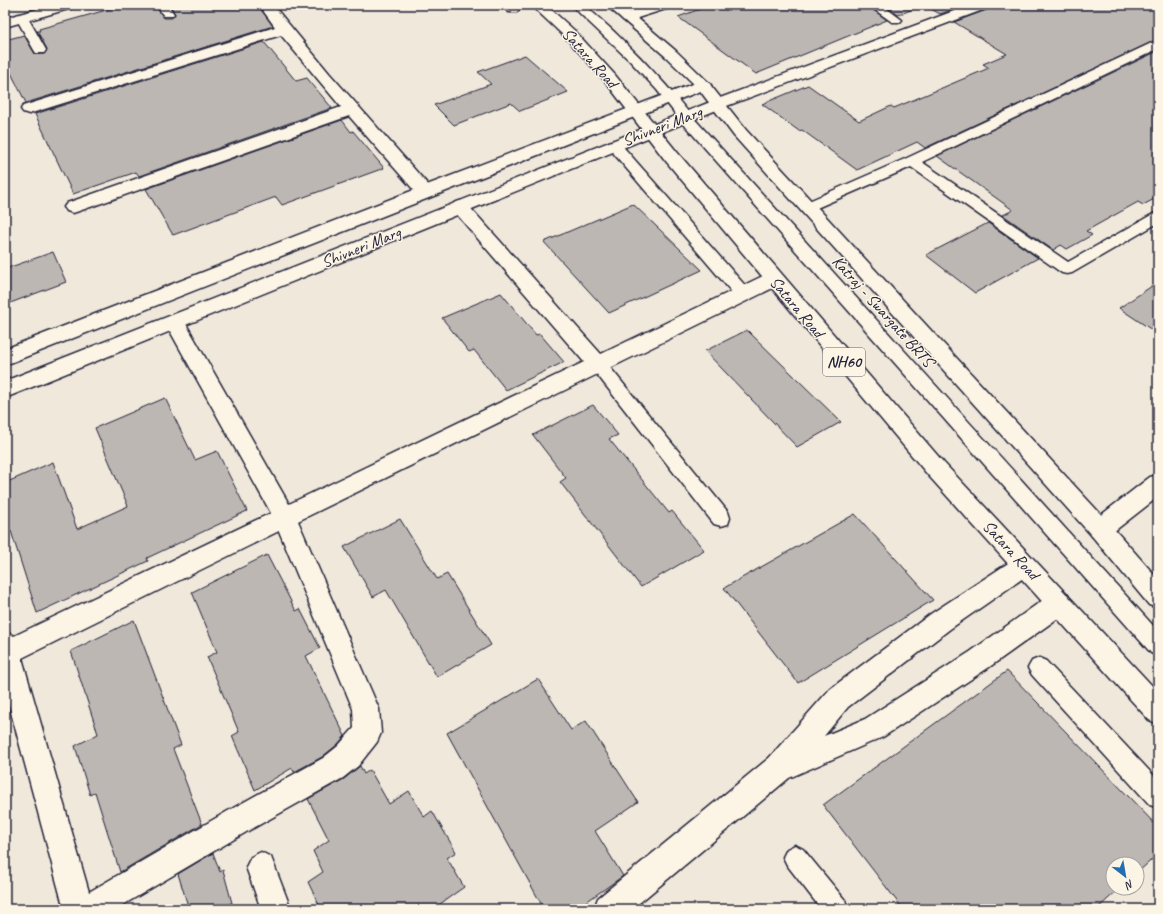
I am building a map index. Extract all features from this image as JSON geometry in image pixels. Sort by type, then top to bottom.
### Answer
[{"type":"main road","points":[[5,23],[46,8],[67,5]]},
{"type":"main road","points":[[266,5],[284,29],[352,109],[425,192]]},
{"type":"main road","name":"Satara Road","points":[[538,5],[570,34],[610,78],[672,156],[774,279],[931,463],[1158,711]]},
{"type":"main road","points":[[620,11],[664,5]]},
{"type":"main road","name":"Shivneri Marg","points":[[5,390],[651,129],[983,5]]},
{"type":"main road","points":[[620,11],[671,54],[702,85],[740,133],[1100,530],[1158,597]]},
{"type":"main road","points":[[28,109],[284,29]]},
{"type":"main road","name":"Shivneri Marg","points":[[5,357],[702,85]]},
{"type":"main road","points":[[74,207],[352,109]]},
{"type":"main road","points":[[460,207],[598,364]]},
{"type":"main road","points":[[79,909],[6,649],[285,517],[774,279]]},
{"type":"main road","points":[[88,909],[238,821],[333,768],[348,756],[368,733],[366,709],[285,517],[175,322]]},
{"type":"main road","points":[[1100,530],[1158,484]]},
{"type":"main road","points":[[609,909],[779,768],[839,698],[941,621],[1024,565]]},
{"type":"main road","points":[[779,768],[874,728],[979,660],[1059,602]]},
{"type":"main road","points":[[261,867],[276,909]]},
{"type":"lane","name":"Katraj - Swargate BRTS","points":[[577,5],[601,24],[670,97],[685,117],[1158,646]]},
{"type":"lane","points":[[874,5],[896,20]]},
{"type":"lane","points":[[22,18],[40,50]]},
{"type":"lane","points":[[807,207],[912,161],[1158,44]]},
{"type":"lane","points":[[614,145],[743,294]]},
{"type":"lane","points":[[912,161],[1067,269],[1158,217]]},
{"type":"lane","points":[[598,364],[721,518]]},
{"type":"lane","points":[[1039,668],[1158,797]]},
{"type":"lane","points":[[795,857],[836,909]]},
{"type":"building","points":[[124,5],[155,5],[164,18],[172,18],[175,14],[170,5],[258,5],[273,26],[26,103],[5,61],[5,40],[24,35],[35,54],[44,54],[47,49],[37,31],[40,31],[39,29]]},
{"type":"building","points":[[711,5],[867,5],[887,20],[756,74],[678,17]]},
{"type":"building","points":[[884,5],[921,5],[921,6],[898,15]]},
{"type":"building","points":[[924,5],[966,5],[940,14]]},
{"type":"building","points":[[991,5],[1158,5],[1158,39],[925,148],[917,142],[857,170],[802,130],[799,131],[762,104],[808,85],[859,121],[891,106],[894,108],[989,68],[983,64],[1007,54],[954,22],[989,9]]},
{"type":"building","points":[[264,42],[296,81],[307,78],[332,108],[139,176],[136,172],[73,194],[35,114]]},
{"type":"building","points":[[1158,51],[1158,197],[1143,205],[1138,202],[1086,231],[1092,235],[1067,249],[1061,245],[1053,250],[1003,215],[1013,210],[937,156]]},
{"type":"building","points":[[525,55],[568,92],[520,111],[511,103],[454,125],[434,105],[491,84],[478,72]]},
{"type":"building","points":[[342,120],[384,168],[282,205],[276,197],[173,235],[146,189]]},
{"type":"building","points":[[633,204],[702,270],[609,313],[544,242]]},
{"type":"building","points":[[988,223],[1038,258],[975,293],[926,255]]},
{"type":"building","points":[[53,252],[66,282],[5,305],[5,269]]},
{"type":"building","points":[[1158,282],[1158,334],[1119,308]]},
{"type":"building","points":[[501,293],[536,335],[540,334],[564,362],[506,390],[474,350],[469,352],[442,318]]},
{"type":"building","points":[[747,330],[841,422],[797,447],[705,351]]},
{"type":"building","points":[[165,398],[195,460],[217,451],[247,511],[147,558],[148,561],[37,613],[11,531],[5,534],[5,483],[53,462],[77,529],[128,506],[95,428]]},
{"type":"building","points":[[593,405],[618,435],[609,439],[669,513],[672,511],[704,550],[641,587],[560,482],[566,478],[533,435]]},
{"type":"building","points":[[855,514],[933,600],[798,683],[724,588]]},
{"type":"building","points":[[400,519],[437,579],[447,574],[491,645],[437,677],[386,590],[373,597],[344,547]]},
{"type":"building","points":[[267,555],[296,611],[300,609],[320,648],[306,656],[345,736],[337,745],[322,757],[294,772],[292,768],[255,790],[232,736],[239,732],[207,657],[217,652],[192,592]]},
{"type":"building","points":[[134,620],[181,745],[173,749],[202,824],[120,872],[95,792],[90,795],[75,746],[98,734],[71,651]]},
{"type":"building","points":[[1007,671],[1158,827],[1158,854],[1145,866],[1145,856],[1105,856],[1105,896],[1111,896],[1097,909],[903,909],[823,805]]},
{"type":"building","points":[[538,679],[571,730],[586,721],[638,802],[595,831],[623,876],[576,909],[544,909],[447,733]]},
{"type":"building","points":[[360,766],[364,774],[370,770],[389,804],[409,791],[424,817],[432,811],[456,852],[447,858],[464,887],[433,909],[321,909],[308,882],[323,872],[313,851],[329,840],[308,799],[344,779]]},
{"type":"building","points":[[213,853],[220,872],[223,870],[232,903],[220,909],[189,909],[178,874]]}]
